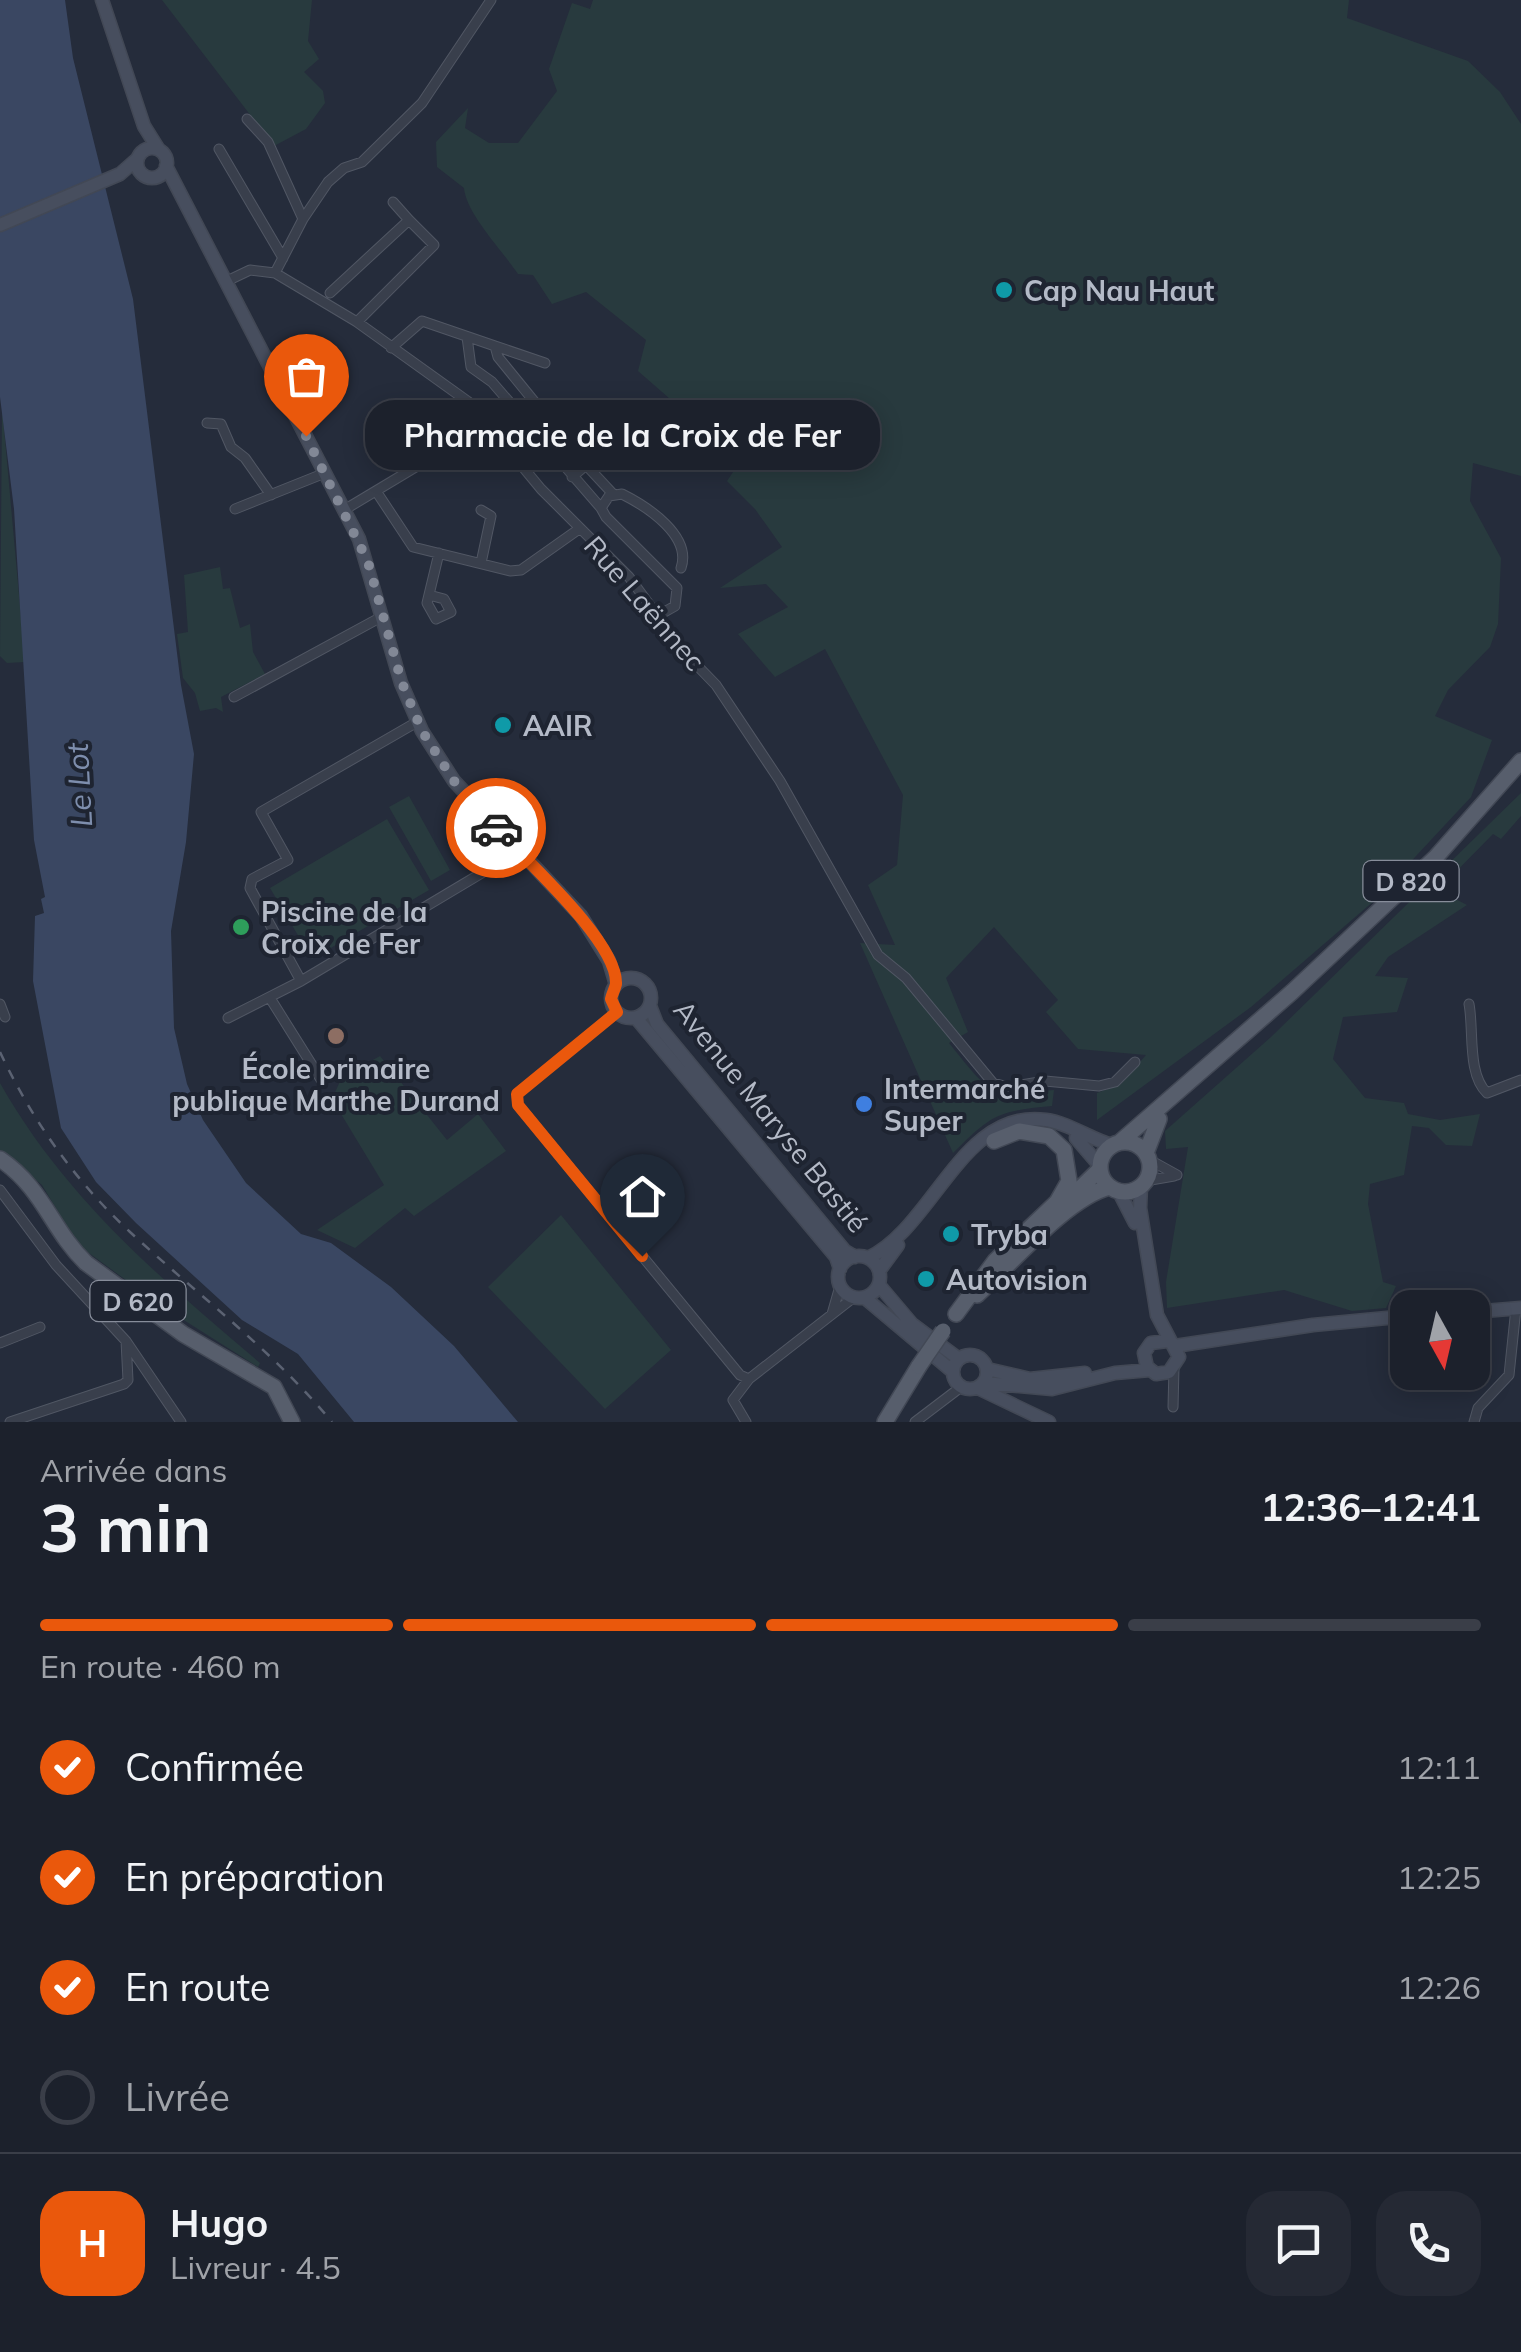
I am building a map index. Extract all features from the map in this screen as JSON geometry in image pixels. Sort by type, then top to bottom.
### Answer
[{"type":"main road","name":"D 820","points":[[1116,1144],[1292,992],[1436,857],[1521,761]]},
{"type":"main road","name":"D 820","points":[[1147,1156],[1148,1136],[1166,1109],[1254,1032],[1292,992]]},
{"type":"main road","points":[[956,1314],[970,1291],[1057,1202],[1069,1181],[1064,1150],[1050,1136],[1020,1131],[994,1141]]},
{"type":"main road","points":[[884,1422],[956,1314],[997,1265],[1100,1168],[1116,1144],[1136,1144],[1147,1156],[1143,1183],[1094,1192],[956,1314]]},
{"type":"main road","name":"D 620","points":[[0,1159],[36,1189],[73,1250],[86,1263],[184,1334],[274,1387],[292,1422]]},
{"type":"main road","points":[[1100,1168],[1114,1189]]},
{"type":"street","points":[[102,0],[144,126],[136,168]]},
{"type":"street","points":[[227,281],[250,270],[275,274],[302,219],[335,174],[362,162],[422,103],[491,0]]},
{"type":"street","points":[[247,119],[268,142],[302,219]]},
{"type":"street","name":"Avenue Maryse Bastié","points":[[144,126],[344,510],[368,562],[418,722],[454,781],[581,916],[621,982],[646,984],[657,1024],[845,1251],[861,1257],[879,1278]]},
{"type":"street","points":[[219,149],[282,258]]},
{"type":"street","points":[[0,225],[136,168],[159,150]]},
{"type":"street","points":[[136,168],[166,166]]},
{"type":"street","name":"Avenue Maryse Bastié","points":[[136,168],[182,200]]},
{"type":"street","points":[[394,202],[434,245]]},
{"type":"street","points":[[330,293],[409,220]]},
{"type":"street","points":[[357,322],[445,235]]},
{"type":"street","name":"Rue Laënnec","points":[[275,274],[357,322],[470,403],[580,528],[629,577],[685,653],[716,685],[780,781],[870,942],[906,978],[993,1083],[1008,1087],[1045,1081],[1099,1086],[1115,1082],[1135,1062]]},
{"type":"street","points":[[391,348],[422,322],[545,363]]},
{"type":"street","points":[[467,337],[471,367],[492,382],[572,477],[677,588],[674,606],[659,615]]},
{"type":"street","points":[[495,346],[498,357],[613,494],[637,502],[670,531],[685,555],[681,568]]},
{"type":"street","points":[[207,423],[221,424],[232,448],[246,458],[271,495]]},
{"type":"street","points":[[344,510],[444,450]]},
{"type":"street","points":[[572,477],[586,465]]},
{"type":"street","points":[[235,509],[324,473]]},
{"type":"street","points":[[376,490],[408,542],[481,564],[521,570],[580,528]]},
{"type":"street","points":[[602,508],[613,494]]},
{"type":"street","points":[[481,564],[491,516],[482,510]]},
{"type":"street","points":[[430,594],[439,554]]},
{"type":"street","points":[[234,697],[384,616]]},
{"type":"street","points":[[301,981],[250,888],[252,879],[288,860],[261,812],[418,722]]},
{"type":"street","points":[[228,1018],[301,981],[517,852]]},
{"type":"street","points":[[621,982],[611,999],[617,1012],[517,1094],[518,1105],[740,1375],[749,1379]]},
{"type":"street","points":[[270,998],[322,1081]]},
{"type":"street","points":[[0,1004],[5,1017]]},
{"type":"street","points":[[1469,1004],[1475,1034],[1473,1056],[1481,1088],[1487,1094],[1521,1080]]},
{"type":"street","name":"Avenue Maryse Bastié","points":[[636,1018],[650,1006]]},
{"type":"street","name":"Avenue Maryse Bastié","points":[[617,1012],[636,1018],[836,1257],[840,1269]]},
{"type":"street","points":[[830,1316],[840,1286],[840,1269],[916,1219],[978,1142],[1007,1124],[1049,1120],[1116,1144]]},
{"type":"street","points":[[746,1422],[732,1400],[749,1379],[859,1298],[879,1278],[891,1252],[922,1225],[994,1141],[1022,1128],[1053,1128],[1080,1141],[1100,1168]]},
{"type":"street","points":[[1114,1189],[1134,1218],[1151,1316],[1148,1348],[1153,1372],[1173,1404],[1176,1366],[1171,1344],[1157,1316],[1148,1262],[1143,1183],[1177,1175],[1147,1156]]},
{"type":"street","points":[[0,1190],[56,1264],[126,1341],[181,1422]]},
{"type":"street","points":[[879,1278],[912,1324],[956,1365],[960,1387]]},
{"type":"street","points":[[840,1286],[909,1337],[956,1365]]},
{"type":"street","points":[[1474,1422],[1478,1408],[1509,1375],[1518,1308],[1490,1310]]},
{"type":"street","points":[[915,1422],[960,1387],[983,1380],[1068,1376],[1113,1367],[1148,1348],[1390,1318]]},
{"type":"street","points":[[0,1343],[40,1327]]},
{"type":"street","points":[[983,1380],[1052,1389],[1153,1372],[1264,1334]]},
{"type":"street","points":[[10,1422],[124,1384],[128,1380],[126,1341]]},
{"type":"street","points":[[956,1365],[976,1356],[983,1380],[1049,1422]]},
{"type":"shaded area","points":[[162,0],[312,0],[308,41],[319,59],[304,72],[323,91],[325,103],[306,129],[274,146]]},
{"type":"shaded area","points":[[593,0],[1349,0],[1347,18],[1468,61],[1500,92],[1521,124],[1521,476],[1473,463],[1470,501],[1501,558],[1498,624],[1490,647],[1448,690],[1435,716],[1492,740],[1471,797],[1375,900],[1251,1007],[1097,1120],[1097,1093],[1121,1084],[1146,1055],[1078,1049],[1046,1012],[1058,1000],[994,927],[946,978],[968,1032],[949,1043],[992,1088],[1015,1092],[1054,1090],[1052,1106],[997,1117],[953,1153],[860,943],[895,945],[868,885],[897,865],[903,795],[825,649],[775,677],[738,634],[788,607],[766,584],[720,588],[782,547],[755,509],[727,481],[735,469],[701,426],[638,371],[646,340],[586,292],[552,304],[533,275],[518,274],[477,220],[464,188],[437,167],[436,142],[468,108],[465,128],[489,143],[518,143],[557,91],[549,69],[572,3],[590,9]]},
{"type":"shaded area","points":[[2,406],[25,662],[7,663],[0,656]]},
{"type":"shaded area","points":[[220,567],[223,589],[230,588],[240,628],[250,624],[253,652],[265,674],[221,697],[223,712],[216,708],[200,711],[195,693],[183,678],[177,634],[188,632],[184,575]]},
{"type":"shaded area","points":[[1521,793],[1521,816],[1501,839],[1493,834],[1438,890],[1467,905],[1388,957],[1375,976],[1408,978],[1397,1012],[1343,1017],[1333,1059],[1365,1098],[1404,1103],[1408,1114],[1440,1120],[1480,1114],[1472,1146],[1446,1145],[1429,1128],[1412,1126],[1404,1175],[1370,1184],[1368,1204],[1383,1282],[1396,1286],[1390,1290],[1386,1308],[1352,1311],[1284,1290],[1167,1308],[1166,1282],[1188,1147],[1166,1149],[1165,1131],[1271,1037]]},
{"type":"shaded area","points":[[409,796],[450,870],[431,881],[389,807]]},
{"type":"shaded area","points":[[387,819],[429,890],[312,959],[270,888]]},
{"type":"shaded area","points":[[380,1056],[447,1140],[478,1114],[506,1151],[414,1216],[405,1208],[355,1248],[317,1230],[384,1185],[332,1099],[342,1077]]},
{"type":"shaded area","points":[[0,1083],[26,1125],[84,1200],[186,1300],[260,1363],[258,1367],[160,1305],[78,1245],[42,1185],[0,1151]]},
{"type":"shaded area","points":[[561,1215],[671,1350],[605,1409],[488,1287]]},
{"type":"water","name":"Le Lot","points":[[0,0],[65,0],[73,58],[133,299],[181,685],[194,754],[186,842],[171,931],[174,1028],[187,1084],[203,1120],[246,1183],[301,1234],[331,1243],[391,1287],[454,1346],[518,1422],[354,1422],[298,1354],[242,1320],[136,1223],[96,1182],[61,1128],[33,981],[35,916],[44,913],[41,899],[45,897],[34,840],[14,509],[0,397]]},
{"type":"railway","points":[[0,1052],[26,1102],[91,1192],[130,1232],[260,1347],[332,1422]]},
{"type":"way so far","points":[[306,436],[368,562],[402,683],[422,731],[454,781],[496,828]]},
{"type":"place","name":"Cap Nau Haut","points":[[1004,290]]},
{"type":"place","name":"Pharmacie de la Croix de Fer","points":[[306,436]]},
{"type":"place","name":"AAIR","points":[[503,725]]},
{"type":"place","name":"Piscine de la Croix de Fer","points":[[241,927]]},
{"type":"place","name":"École primaire publique Marthe Durand","points":[[336,1036]]},
{"type":"place","name":"Intermarché Super","points":[[864,1104]]},
{"type":"place","name":"Tryba","points":[[951,1234]]},
{"type":"place","name":"Autovision","points":[[926,1279]]},
{"type":"route","points":[[496,828],[581,916],[608,961],[616,985],[611,999],[617,1012],[517,1094],[518,1105],[642,1256]]}]
